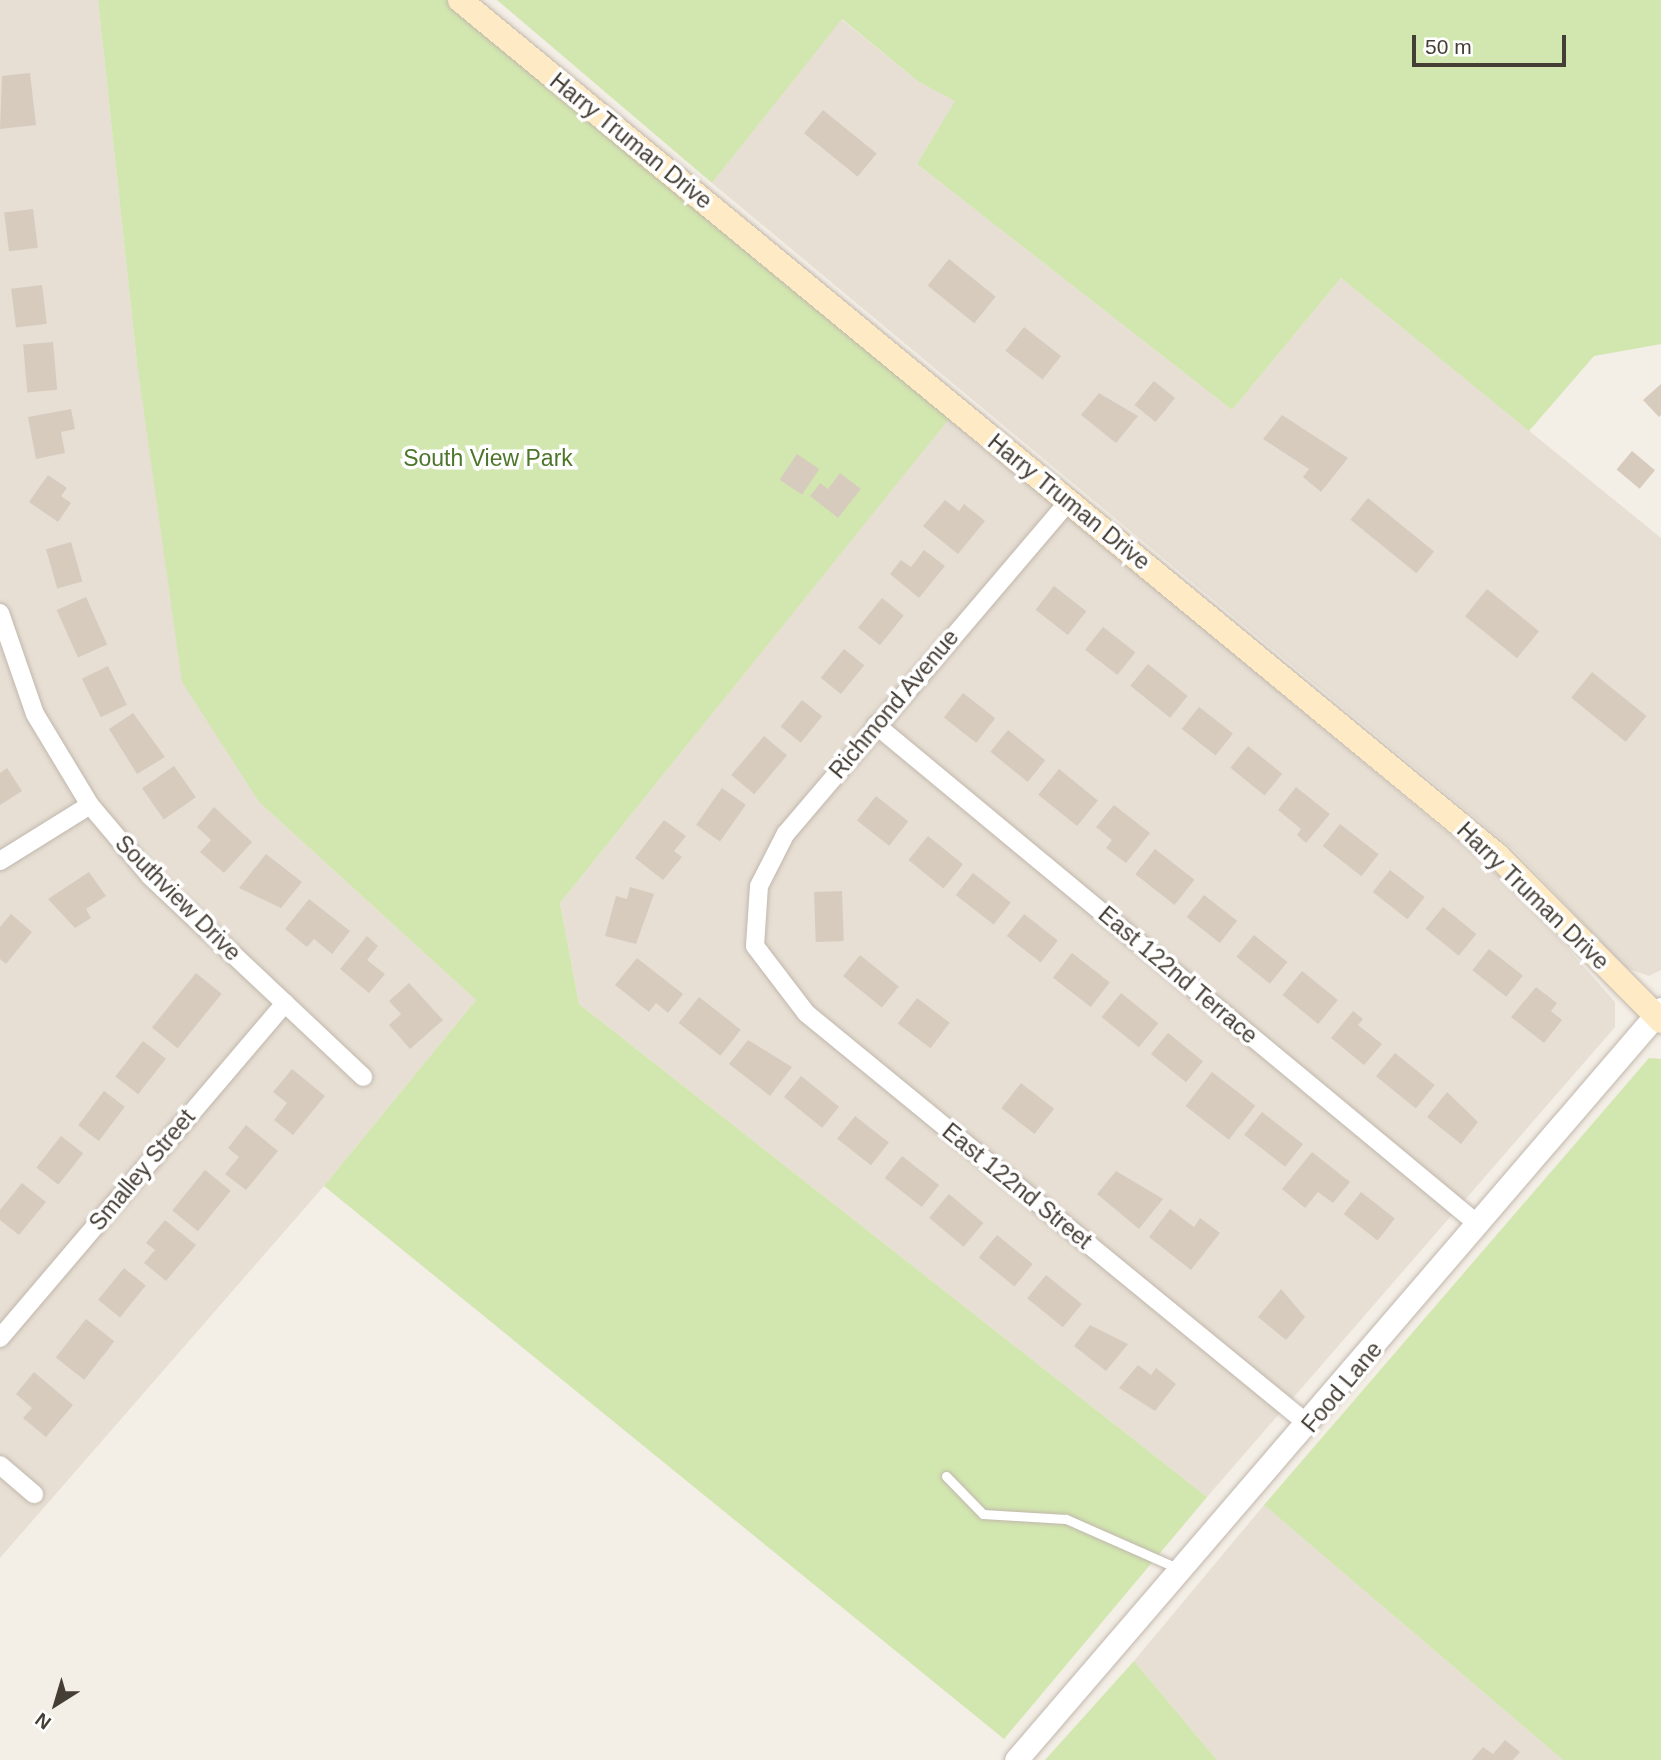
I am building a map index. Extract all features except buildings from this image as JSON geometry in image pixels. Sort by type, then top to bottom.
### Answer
[{"type":"main road","name":"Harry Truman Drive","points":[[460,0],[1498,856],[1659,1015]]},
{"type":"street","name":"Richmond Avenue","points":[[752,925],[759,886],[786,833],[1069,501]]},
{"type":"street","name":"Southview Drive","points":[[0,613],[35,714],[90,805],[150,876],[363,1077]]},
{"type":"street","name":"East 122nd Terrace","points":[[876,725],[1479,1225]]},
{"type":"street","points":[[0,861],[90,805]]},
{"type":"street","name":"East 122nd Street","points":[[752,925],[763,961],[806,1013],[1309,1425]]},
{"type":"street","name":"Smalley Street","points":[[0,1338],[285,1003]]},
{"type":"street","name":"Food Lane","points":[[1016,1760],[1309,1425],[1659,1015]]},
{"type":"street","points":[[0,1465],[34,1494]]},
{"type":"lane","points":[[946,1476],[983,1514],[1066,1519],[1182,1571]]},
{"type":"shaded area","points":[[0,0],[98,0],[137,363],[259,802],[476,1000],[324,1186],[0,1558]]},
{"type":"shaded area","points":[[841,19],[919,82],[956,101],[917,164],[1232,410],[1341,278],[1661,538],[1661,970],[1649,976],[1626,968],[1514,850],[712,183]]},
{"type":"shaded area","points":[[950,417],[1516,890],[1615,1002],[1615,1027],[1207,1497],[579,1004],[560,903]]},
{"type":"shaded area","points":[[1264,1505],[1563,1760],[1217,1760],[1134,1661]]},
{"type":"green space","name":"South View Park","points":[[98,0],[460,0],[957,409],[560,903],[579,1004],[1207,1497],[1004,1739],[324,1186],[476,1000],[259,802],[182,682],[137,363]]},
{"type":"green space","points":[[497,0],[1661,0],[1661,344],[1594,356],[1529,431],[1341,278],[1232,410],[917,164],[955,101],[919,82],[842,19],[712,183]]},
{"type":"green space","points":[[1649,1058],[1661,1059],[1661,1760],[1563,1760],[1264,1505]]},
{"type":"green space","points":[[1134,1661],[1217,1760],[1045,1760]]}]
